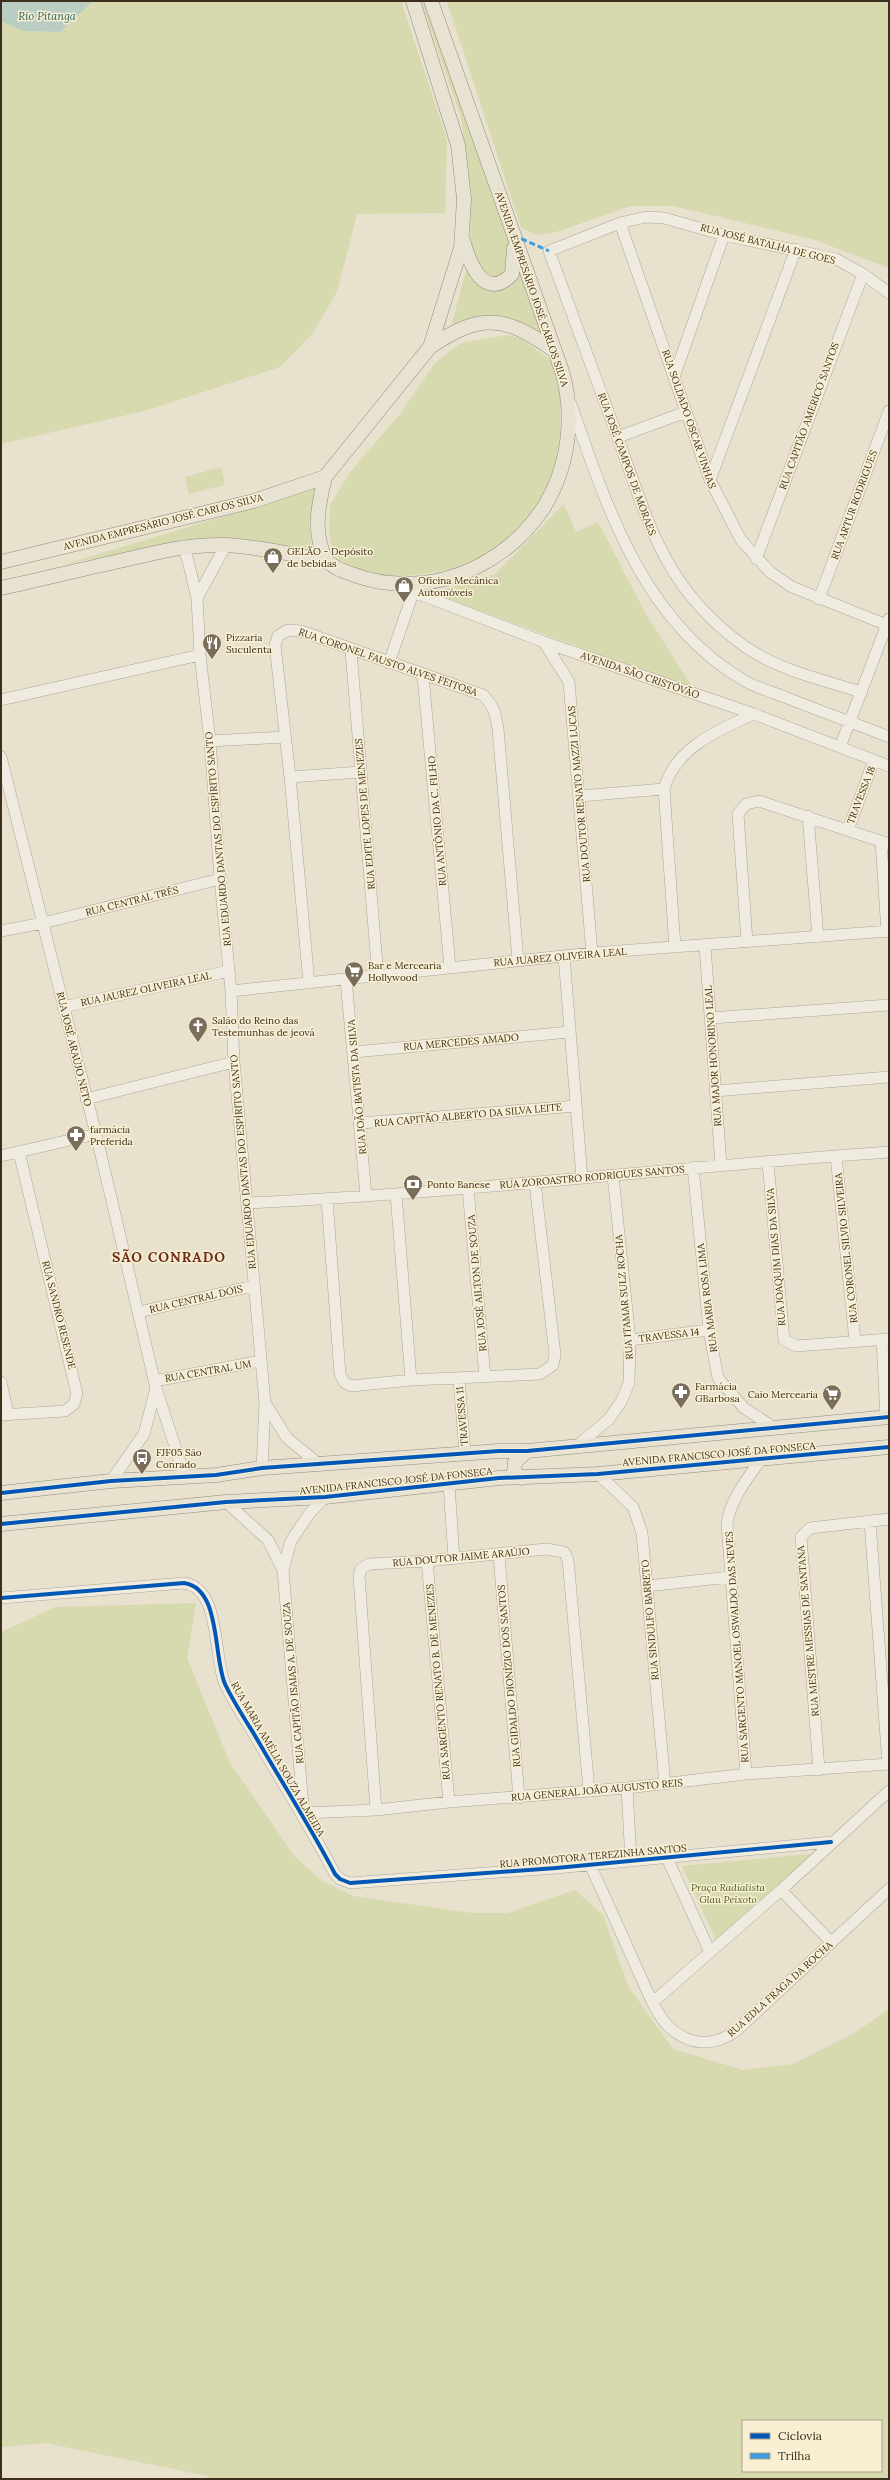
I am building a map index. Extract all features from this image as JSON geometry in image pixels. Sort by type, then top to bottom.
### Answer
[{"type":"main road","points":[[413,1],[458,145],[464,199],[463,239],[456,270],[430,347]]},
{"type":"main road","name":"AVENIDA EMPRESÁRIO JOSÉ CARLOS SILVA","points":[[1,588],[182,546],[226,546],[327,562],[353,574],[390,583],[437,580],[459,575],[498,557],[524,534],[549,498],[561,471],[567,437],[570,401],[562,371],[552,350],[431,1]]},
{"type":"main road","points":[[463,239],[474,272],[480,279],[489,283],[499,284],[512,274],[515,240]]},
{"type":"main road","points":[[327,562],[321,549],[317,529],[319,505],[325,477],[430,347],[460,328],[490,322],[513,325],[552,350]]},
{"type":"main road","name":"AVENIDA EMPRESÁRIO JOSÉ CARLOS SILVA","points":[[1,562],[254,502],[325,477]]},
{"type":"main road","name":"AVENIDA FRANCISCO JOSÉ DA FONSECA","points":[[1,1493],[111,1482],[185,1477],[262,1468],[320,1465],[465,1453],[528,1451],[888,1417]]},
{"type":"main road","name":"AVENIDA FRANCISCO JOSÉ DA FONSECA","points":[[1,1524],[226,1502],[325,1497],[449,1485],[499,1478],[598,1474],[889,1447]]},
{"type":"main road","points":[[499,1451],[505,1462],[499,1478]]},
{"type":"main road","points":[[521,1478],[514,1472],[515,1462],[528,1451]]},
{"type":"street","name":"RUA JOSÉ BATALHA DE GOES","points":[[549,250],[620,223],[646,217],[664,218],[724,235],[796,249],[836,259],[863,274],[889,293]]},
{"type":"street","name":"RUA SOLDADO OSCAR VINHAS","points":[[620,223],[710,480],[741,540],[756,559],[783,581],[819,599],[888,622]]},
{"type":"street","points":[[674,377],[724,235]]},
{"type":"street","points":[[710,480],[796,249]]},
{"type":"street","name":"RUA JOSÉ CAMPOS DE MORAES","points":[[549,250],[618,438],[643,513],[663,556],[684,588],[699,607],[745,647],[769,660],[862,692]]},
{"type":"street","name":"RUA CAPITÃO AMERICO SANTOS","points":[[756,559],[863,274]]},
{"type":"street","points":[[570,401],[600,489],[632,559],[660,605],[684,634],[708,656],[747,682],[889,737]]},
{"type":"street","name":"RUA ARTUR RODRIGUES","points":[[819,599],[889,411]]},
{"type":"street","points":[[618,438],[686,412]]},
{"type":"street","name":"RUA EDUARDO DANTAS DO ESPÍRITO SANTO","points":[[182,546],[187,557],[197,598],[200,655],[210,741],[220,879],[231,991],[234,1062],[248,1203],[253,1286],[265,1404],[287,1438],[320,1465]]},
{"type":"street","points":[[197,598],[226,546]]},
{"type":"street","name":"AVENIDA SÃO CRISTÓVÃO","points":[[390,583],[544,642],[754,714],[889,766]]},
{"type":"street","points":[[389,663],[413,593]]},
{"type":"street","points":[[840,747],[862,692],[884,652],[888,622]]},
{"type":"street","name":"RUA CORONEL FAUSTO ALVES FEITOSA","points":[[309,983],[290,777],[275,645],[278,636],[288,630],[301,631],[351,651],[483,695],[495,709],[518,960]]},
{"type":"street","name":"RUA DOUTOR RENATO MAZZI LUCAS","points":[[544,642],[569,682],[580,796],[592,953]]},
{"type":"street","name":"RUA EDITE LOPES DE MENEZES","points":[[351,651],[378,977]]},
{"type":"street","points":[[1,700],[200,655]]},
{"type":"street","name":"RUA ANTÔNIO DA C. FILHO","points":[[423,676],[450,968]]},
{"type":"street","points":[[675,947],[664,789],[667,778],[688,751],[719,730],[754,714]]},
{"type":"street","points":[[210,741],[285,737]]},
{"type":"street","name":"RUA JOSÉ ARAÚJO NETO","points":[[1,757],[96,1134],[156,1384],[185,1477]]},
{"type":"street","name":"TRAVESSA 18","points":[[848,830],[874,760]]},
{"type":"street","points":[[290,777],[361,772]]},
{"type":"street","points":[[580,796],[664,789]]},
{"type":"street","points":[[747,942],[738,814],[746,804],[756,800],[885,842],[888,932]]},
{"type":"street","points":[[808,816],[818,937]]},
{"type":"street","name":"RUA CENTRAL TRÊS","points":[[1,932],[220,879]]},
{"type":"street","name":"RUA JUAREZ OLIVEIRA LEAL","points":[[231,991],[378,977],[518,960],[592,953],[888,932]]},
{"type":"street","name":"RUA MAJOR HONORINO LEAL","points":[[705,946],[721,1166]]},
{"type":"street","points":[[564,956],[582,1178]]},
{"type":"street","name":"RUA JAUREZ OLIVEIRA LEAL","points":[[63,1007],[229,971]]},
{"type":"street","name":"RUA JOÃO BATISTA DA SILVA","points":[[346,980],[361,1124],[366,1195]]},
{"type":"street","points":[[711,1018],[889,1005]]},
{"type":"street","name":"RUA MERCEDES AMADO","points":[[354,1052],[569,1032]]},
{"type":"street","points":[[86,1098],[234,1062]]},
{"type":"street","points":[[715,1091],[889,1077]]},
{"type":"street","name":"RUA CAPITÃO ALBERTO DA SILVA LEITE","points":[[361,1124],[576,1106]]},
{"type":"street","points":[[1,1156],[96,1134]]},
{"type":"street","name":"RUA SANDRO RESENDE","points":[[4,1414],[64,1411],[74,1404],[77,1394],[19,1152]]},
{"type":"street","name":"RUA ZOROASTRO RODRIGUES SANTOS","points":[[248,1203],[326,1199],[535,1183],[693,1167],[768,1163],[889,1152]]},
{"type":"street","name":"RUA CORONEL SILVIO SILVEIRA","points":[[836,1156],[855,1341]]},
{"type":"street","name":"RUA JOAQUIM DIAS DA SILVA","points":[[768,1163],[784,1340],[796,1346],[886,1339]]},
{"type":"street","name":"RUA MARIA ROSA LIMA","points":[[693,1167],[709,1330],[720,1382],[750,1413],[772,1427]]},
{"type":"street","name":"RUA ITAMAR SULZ ROCHA","points":[[576,1446],[609,1419],[625,1394],[630,1383],[630,1340],[613,1176]]},
{"type":"street","points":[[326,1199],[341,1379],[351,1386],[411,1380],[459,1379],[540,1374],[549,1369],[555,1360],[535,1183]]},
{"type":"street","name":"RUA JOSÉ AILTON DE SOUZA","points":[[468,1188],[486,1377]]},
{"type":"street","points":[[396,1194],[411,1380]]},
{"type":"street","name":"RUA CENTRAL DOIS","points":[[139,1312],[253,1286]]},
{"type":"street","name":"TRAVESSA 14","points":[[630,1340],[709,1330]]},
{"type":"street","points":[[886,1339],[888,1417]]},
{"type":"street","name":"RUA CENTRAL UM","points":[[156,1384],[260,1361]]},
{"type":"street","name":"TRAVESSA 11","points":[[459,1379],[465,1453]]},
{"type":"street","points":[[1,1382],[4,1414]]},
{"type":"street","points":[[111,1482],[144,1434],[156,1384]]},
{"type":"street","points":[[262,1468],[265,1404]]},
{"type":"street","name":"RUA SARGENTO MANOEL OSWALDO DAS NEVES","points":[[746,1774],[730,1577],[728,1516],[739,1491],[762,1458]]},
{"type":"street","name":"RUA SINDULFO BARRETO","points":[[598,1474],[633,1507],[638,1515],[642,1533],[664,1784]]},
{"type":"street","points":[[449,1485],[454,1559]]},
{"type":"street","name":"RUA CAPITÃO ISAIAS A. DE SOUZA","points":[[304,1817],[283,1570],[291,1541],[309,1514],[325,1497]]},
{"type":"street","name":"RUA CAPITÃO ISAIAS A. DE SOUZA","points":[[226,1502],[268,1540],[283,1570]]},
{"type":"street","name":"RUA MESTRE MESSIAS DE SANTANA","points":[[819,1770],[801,1537],[810,1528],[889,1519]]},
{"type":"street","points":[[870,1522],[888,1764]]},
{"type":"street","name":"RUA DOUTOR JAIME ARAÚJO","points":[[376,1810],[359,1573],[369,1564],[454,1559],[546,1549],[558,1550],[567,1556],[589,1790]]},
{"type":"street","name":"RUA GIDALDO DIONÍZIO DOS SANTOS","points":[[499,1555],[519,1798]]},
{"type":"street","name":"RUA SARGENTO RENATO B. DE MENEZES","points":[[427,1561],[450,1802]]},
{"type":"street","points":[[647,1586],[730,1577]]},
{"type":"street","name":"RUA MARIA AMÉLIA SOUZA ALMEIDA","points":[[1,1598],[193,1584],[200,1590],[209,1602],[216,1646],[226,1684],[336,1874],[340,1879],[356,1883]]},
{"type":"street","name":"RUA GENERAL JOÃO AUGUSTO REIS","points":[[304,1817],[450,1802],[519,1798],[589,1790],[626,1788],[746,1774],[888,1764]]},
{"type":"street","points":[[626,1788],[631,1860]]},
{"type":"street","points":[[653,2002],[889,1791]]},
{"type":"street","name":"RUA PROMOTORA TEREZINHA SANTOS","points":[[356,1883],[590,1865],[831,1842]]},
{"type":"street","points":[[667,1858],[710,1952]]},
{"type":"street","name":"RUA EDLA FRAGA DA ROCHA","points":[[590,1865],[653,2002],[667,2025],[692,2042],[714,2042],[736,2031],[889,1889]]},
{"type":"street","points":[[780,1890],[831,1942]]},
{"type":"green space","points":[[93,1],[401,1],[447,140],[445,213],[357,214],[337,292],[312,334],[280,367],[148,410],[1,444],[1,21],[23,31],[60,32]]},
{"type":"green space","points":[[421,1],[425,1],[542,336],[506,321],[449,335],[471,251],[469,174],[461,118]]},
{"type":"green space","points":[[447,1],[889,1],[889,268],[812,239],[673,206],[631,206],[556,232],[537,235],[521,228]]},
{"type":"green space","points":[[508,335],[521,339],[549,359],[561,383],[560,449],[554,477],[536,514],[487,557],[456,569],[394,578],[364,571],[341,561],[332,549],[329,529],[330,505],[351,471],[400,414],[435,363],[461,343]]},
{"type":"green space","points":[[221,467],[225,485],[189,494],[185,477]]},
{"type":"green space","points":[[317,486],[309,522],[313,554],[178,543],[65,564],[288,497]]},
{"type":"green space","points":[[564,504],[576,532],[598,522],[647,616],[693,688],[431,593],[495,574]]},
{"type":"green space","points":[[196,1603],[187,1658],[230,1763],[295,1857],[321,1880],[353,1896],[472,1913],[507,1913],[575,1890],[603,1915],[628,1986],[673,2049],[743,2070],[793,2064],[856,2032],[889,2009],[889,2479],[211,2479],[208,2476],[45,2443],[1,2447],[1,1632],[56,1607]]},
{"type":"green space","name":"Praça Radialista Glau Peixoto","points":[[819,1853],[717,1942],[682,1866]]},
{"type":"water","name":"Rio Pitanga","points":[[1,1],[93,1],[60,32],[23,31],[1,21]]},
{"type":"marked path","points":[[513,235],[549,251]]},
{"type":"cycle path","points":[[1,1493],[111,1481],[216,1475],[262,1468],[499,1451],[527,1451],[889,1417]]},
{"type":"cycle path","points":[[1,1524],[226,1502],[325,1497],[499,1478],[598,1474],[889,1447]]},
{"type":"cycle path","points":[[1,1598],[184,1583],[196,1588],[204,1597],[210,1610],[214,1625],[221,1672],[228,1690],[306,1821],[335,1874],[340,1879],[350,1883],[556,1868],[831,1842]]},
{"type":"place","name":"GELÃO - Depósito de bebidas","points":[[273,574]]},
{"type":"place","name":"Oficina Mecânica Automóveis","points":[[404,603]]},
{"type":"place","name":"Pizzaria Suculenta","points":[[212,660]]},
{"type":"place","name":"Bar e Mercearia Hollywood","points":[[354,988]]},
{"type":"place","name":"Salão do Reino das Testemunhas de jeová","points":[[198,1043]]},
{"type":"place","name":"farmácia Preferida","points":[[76,1152]]},
{"type":"place","name":"Ponto Banese","points":[[413,1201]]},
{"type":"place","name":"Farmácia GBarbosa","points":[[681,1409]]},
{"type":"place","name":"Caio Mercearia","points":[[832,1411]]},
{"type":"place","name":"FJF05 São Conrado","points":[[142,1475]]},
{"type":"district","name":"SÃO CONRADO","points":[[169,1257]]}]
